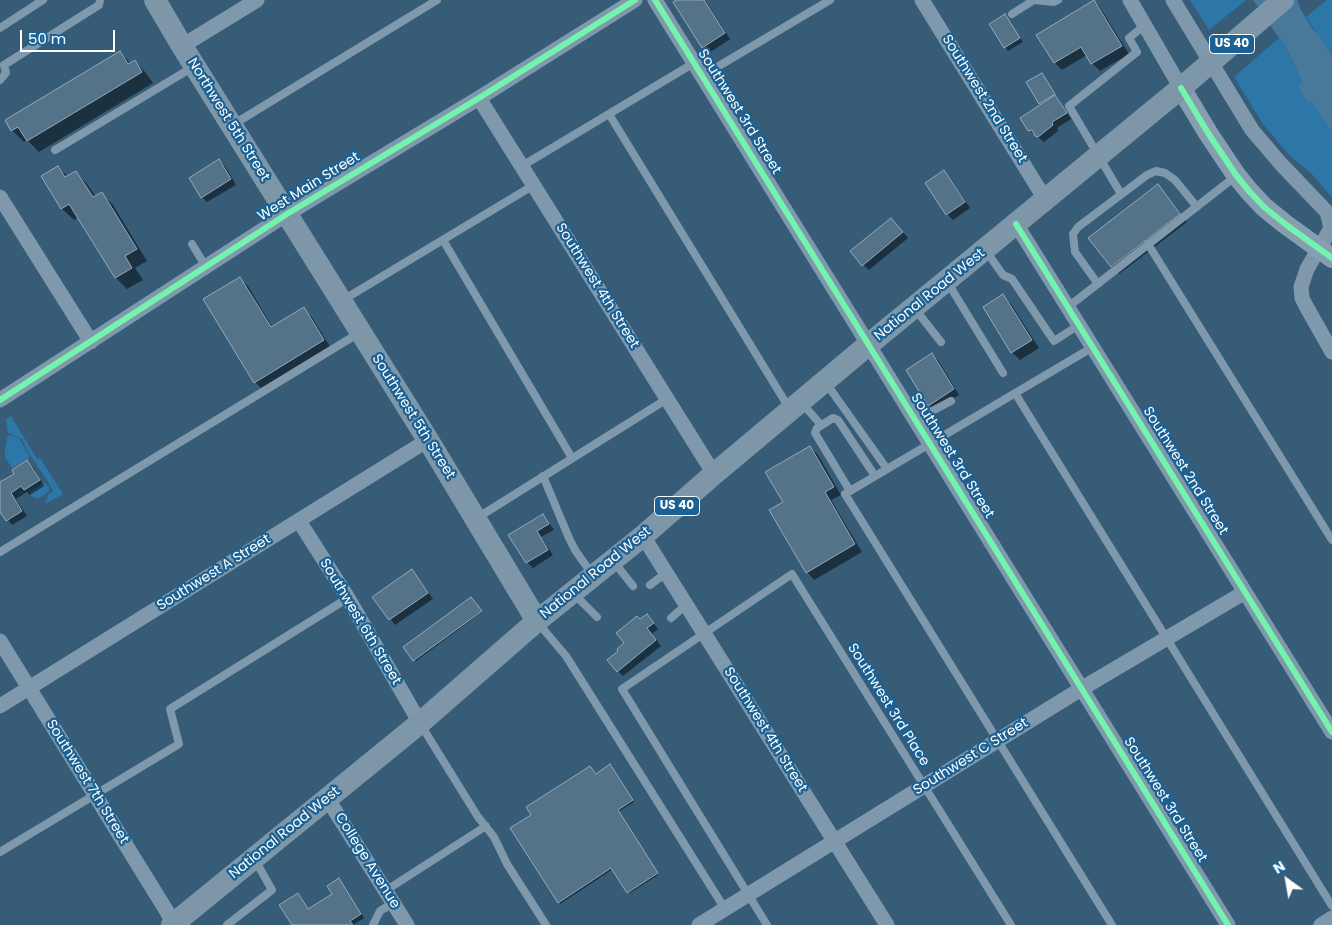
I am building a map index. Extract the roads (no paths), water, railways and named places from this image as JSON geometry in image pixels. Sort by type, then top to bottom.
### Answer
[{"type":"main road","name":"Northwest 5th Street","points":[[155,0],[287,214]]},
{"type":"main road","name":"US 40","points":[[1181,88],[1283,0]]},
{"type":"main road","name":"National Road West","points":[[173,924],[420,724],[536,622],[643,536],[868,345],[1181,88]]},
{"type":"main road","name":"Southwest 5th Street","points":[[287,214],[428,440],[536,622]]},
{"type":"street","points":[[182,46],[257,0]]},
{"type":"street","name":"West Main Street","points":[[0,400],[287,214],[480,98],[635,0]]},
{"type":"street","name":"Southwest 3rd Street","points":[[655,0],[1228,925]]},
{"type":"street","name":"Southwest 2nd Street","points":[[922,0],[1045,199]]},
{"type":"street","points":[[1130,0],[1208,134],[1236,175],[1264,207],[1326,254]]},
{"type":"street","points":[[1173,0],[1252,130],[1281,164],[1327,212],[1331,228],[1326,254],[1307,269],[1300,287],[1302,298],[1332,352]]},
{"type":"street","name":"Southwest 4th Street","points":[[480,98],[714,474]]},
{"type":"street","points":[[0,197],[91,342]]},
{"type":"street","name":"Southwest 2nd Street","points":[[1016,224],[1332,732]]},
{"type":"street","name":"Southwest A Street","points":[[0,706],[428,440]]},
{"type":"street","name":"Southwest 6th Street","points":[[299,521],[348,598],[420,724]]},
{"type":"street","name":"Southwest 4th Street","points":[[643,536],[887,925]]},
{"type":"street","name":"Southwest C Street","points":[[699,925],[1081,689],[1245,592]]},
{"type":"street","name":"Southwest 7th Street","points":[[0,641],[173,924]]},
{"type":"street","name":"College Avenue","points":[[327,798],[407,925]]},
{"type":"street","points":[[1321,925],[1332,918]]},
{"type":"lane","points":[[0,28],[43,0]]},
{"type":"lane","points":[[0,80],[6,73],[2,64],[99,5],[100,0]]},
{"type":"lane","points":[[232,126],[437,0]]},
{"type":"lane","points":[[702,76],[830,0]]},
{"type":"lane","points":[[1012,14],[1034,0],[1054,2],[1058,0]]},
{"type":"lane","points":[[1121,194],[1069,106],[1137,52],[1128,38],[1146,25]]},
{"type":"lane","points":[[522,166],[694,63]]},
{"type":"lane","points":[[55,150],[194,66]]},
{"type":"lane","points":[[609,114],[796,406],[821,426]]},
{"type":"lane","points":[[1098,284],[1075,252],[1073,234],[1078,227],[1147,174],[1156,172],[1165,173],[1175,180],[1197,207]]},
{"type":"lane","points":[[1068,307],[1236,175]]},
{"type":"lane","points":[[341,301],[534,185]]},
{"type":"lane","points":[[443,240],[572,458]]},
{"type":"lane","points":[[192,244],[206,267]]},
{"type":"lane","points":[[1148,244],[1332,540]]},
{"type":"lane","points":[[984,250],[1003,275],[1012,279],[1054,341],[1079,325]]},
{"type":"lane","points":[[946,281],[1003,372]]},
{"type":"lane","points":[[914,307],[942,342]]},
{"type":"lane","points":[[0,552],[360,332]]},
{"type":"lane","points":[[1093,346],[845,494],[1112,925]]},
{"type":"lane","points":[[825,381],[887,469]]},
{"type":"lane","points":[[1016,393],[1332,906]]},
{"type":"lane","points":[[475,519],[667,399]]},
{"type":"lane","points":[[915,420],[951,401]]},
{"type":"lane","points":[[850,491],[816,436],[815,431],[833,418],[838,420],[875,476]]},
{"type":"lane","points":[[543,476],[575,550],[594,576]]},
{"type":"lane","points":[[613,560],[633,586]]},
{"type":"lane","points":[[650,585],[666,573]]},
{"type":"lane","name":"Southwest 3rd Place","points":[[704,634],[792,574],[1011,925]]},
{"type":"lane","points":[[573,592],[597,617]]},
{"type":"lane","points":[[0,852],[179,744],[170,709],[348,598]]},
{"type":"lane","points":[[671,618],[686,605]]},
{"type":"lane","points":[[536,622],[566,656],[725,909]]},
{"type":"lane","points":[[704,634],[622,689],[767,925]]},
{"type":"lane","points":[[420,724],[478,817],[486,826],[507,864],[546,925]]},
{"type":"lane","points":[[373,925],[389,897],[486,826]]},
{"type":"lane","points":[[227,925],[272,890],[254,858]]}]
